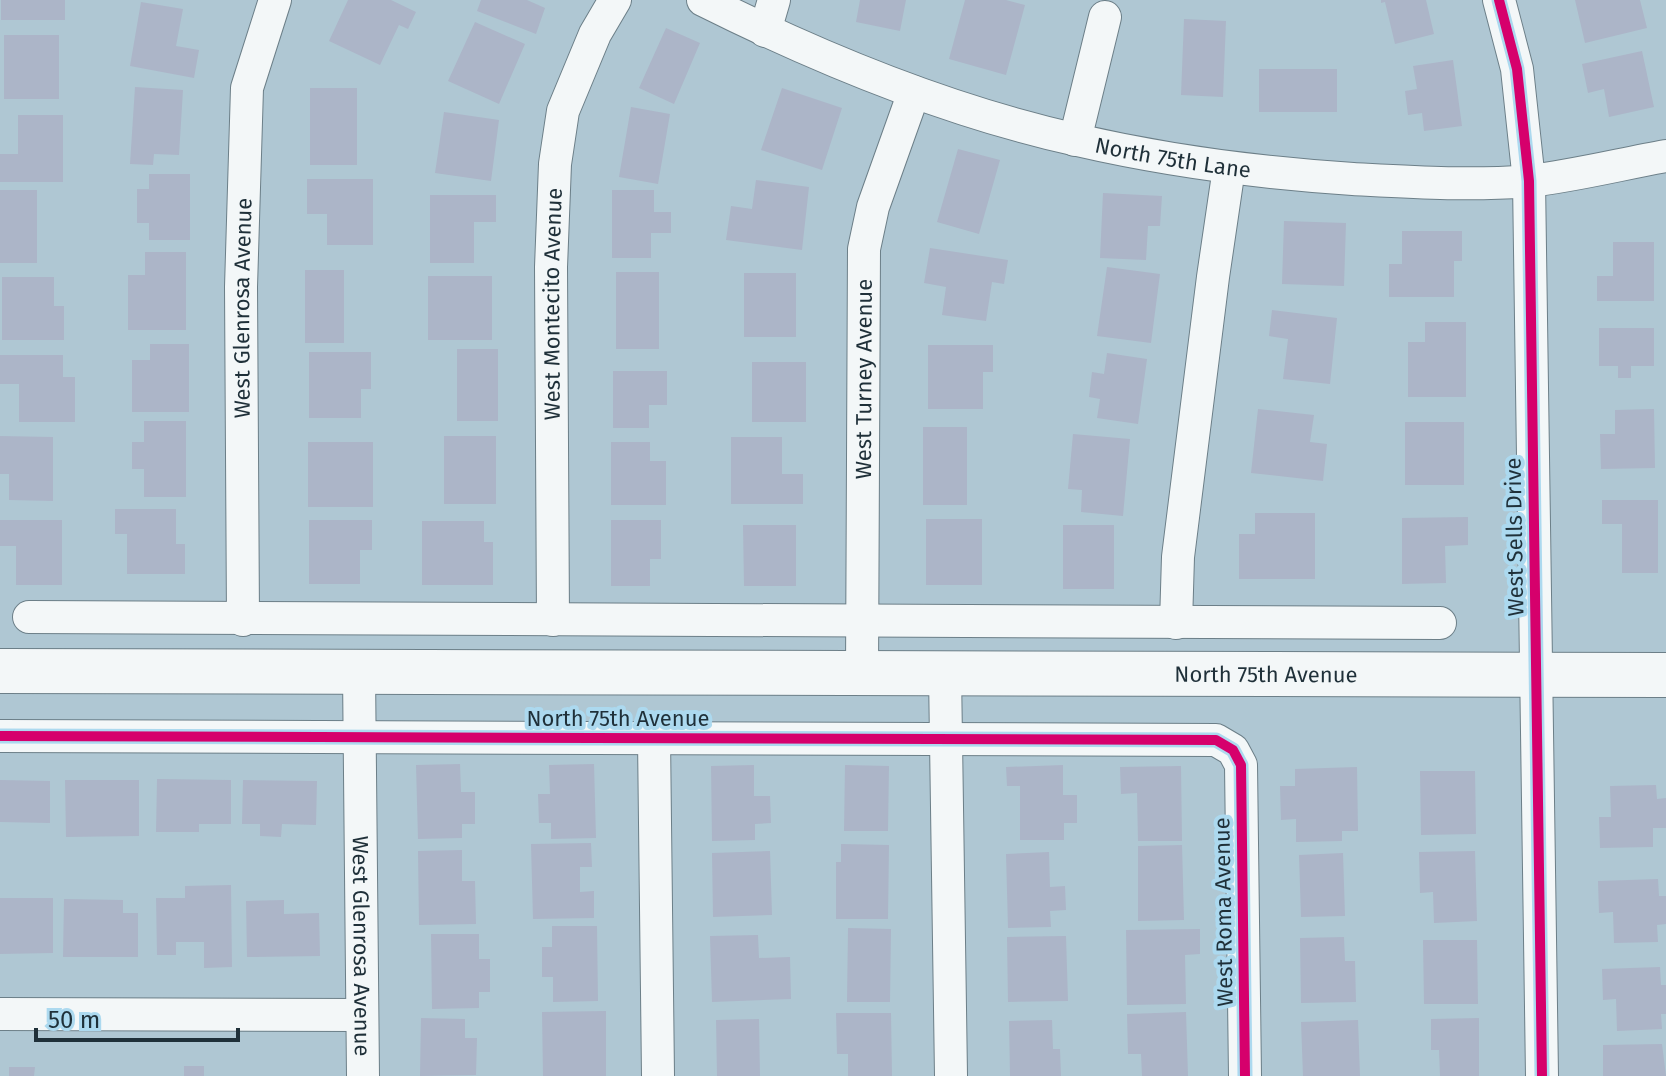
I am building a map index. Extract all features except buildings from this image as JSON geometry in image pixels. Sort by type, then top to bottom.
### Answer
[{"type":"main road","name":"North 75th Avenue","points":[[0,671],[1666,675]]},
{"type":"street","name":"West Glenrosa Avenue","points":[[243,620],[241,287],[247,88],[275,0]]},
{"type":"street","name":"West Montecito Avenue","points":[[553,620],[551,267],[555,164],[563,111],[595,34],[615,0]]},
{"type":"street","name":"North 75th Lane","points":[[703,0],[765,31],[914,92],[1075,140],[1229,168],[1393,181],[1529,181],[1666,156]]},
{"type":"street","points":[[765,31],[774,0]]},
{"type":"street","name":"West Sells Drive","points":[[1499,0],[1517,69],[1529,181],[1542,1076]]},
{"type":"street","points":[[1075,140],[1105,17]]},
{"type":"street","name":"West Turney Avenue","points":[[862,673],[864,249],[873,207],[914,92]]},
{"type":"street","points":[[1176,623],[1178,557],[1229,168]]},
{"type":"street","points":[[29,617],[1440,623]]},
{"type":"street","name":"West Glenrosa Avenue","points":[[359,672],[363,1076]]},
{"type":"street","points":[[945,673],[951,1076]]},
{"type":"street","name":"North 75th Avenue","points":[[0,736],[1195,739],[1216,740],[1233,750]]},
{"type":"street","points":[[654,738],[658,1076]]},
{"type":"street","name":"West Roma Avenue","points":[[1233,750],[1241,765],[1245,1076]]},
{"type":"street","points":[[0,1014],[362,1015]]},
{"type":"cycle path","points":[[1499,0],[1517,69],[1529,181],[1542,1076]]},
{"type":"cycle path","points":[[0,736],[1216,740],[1233,750],[1241,765],[1245,1076]]}]
